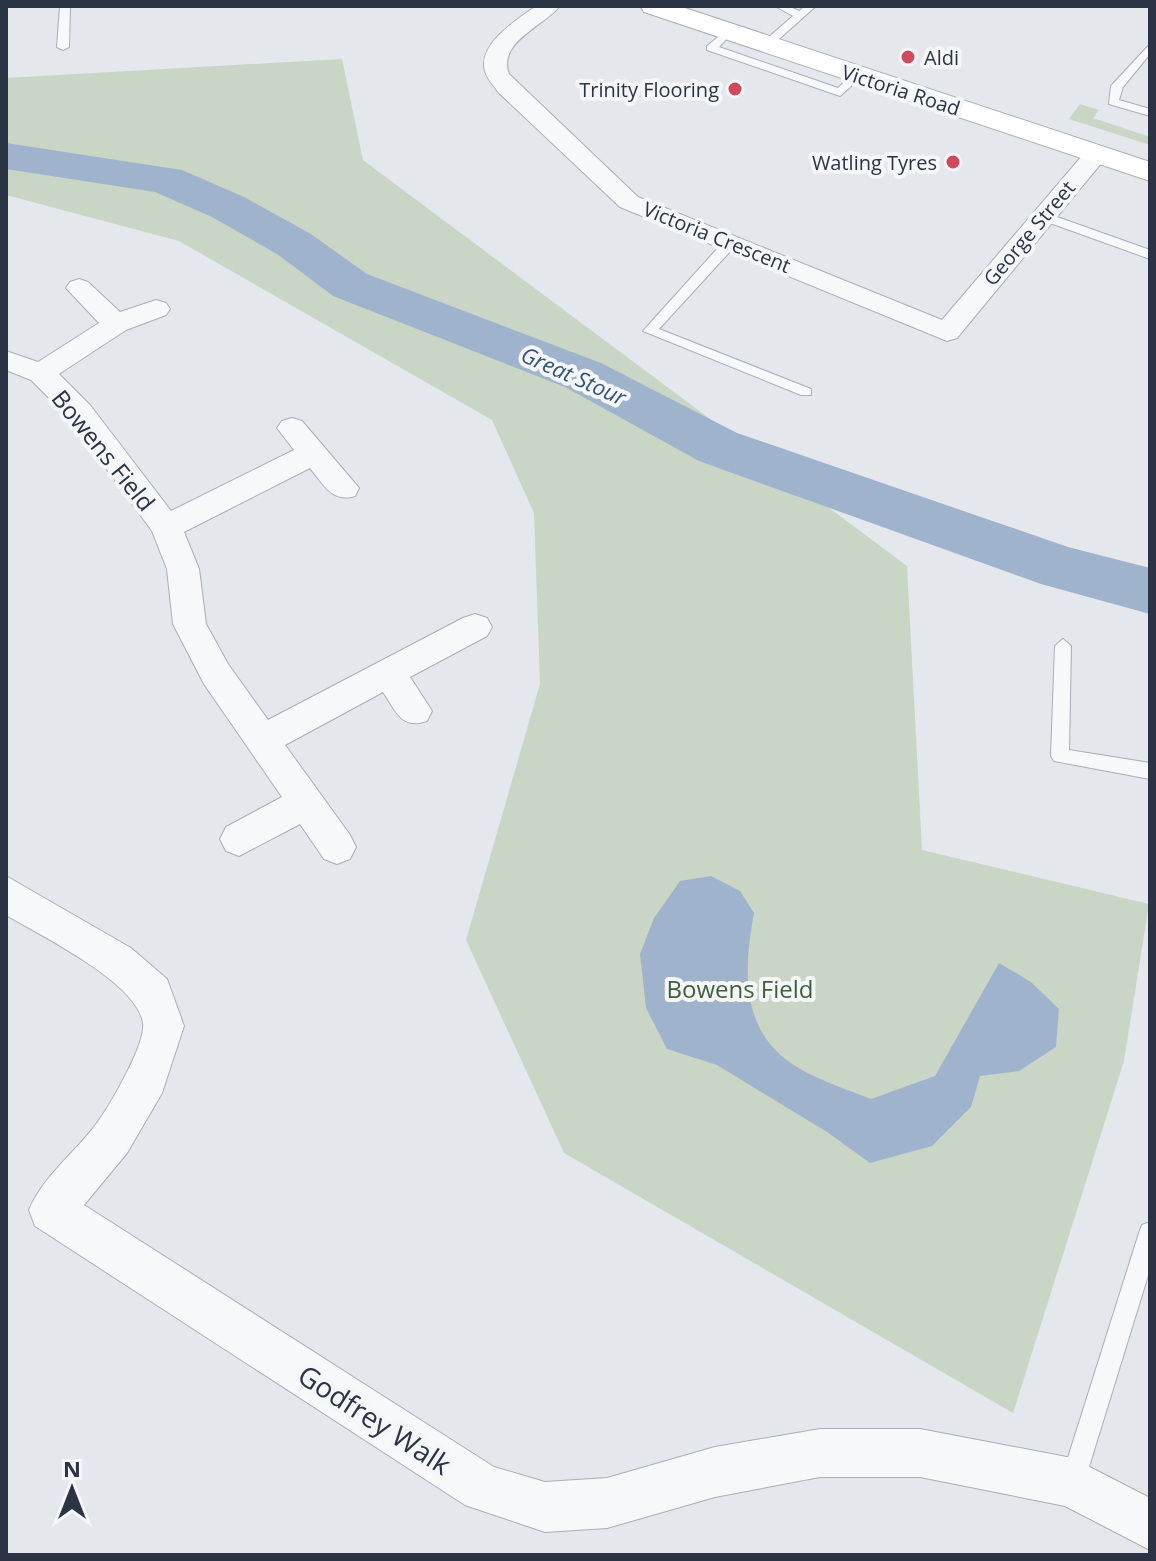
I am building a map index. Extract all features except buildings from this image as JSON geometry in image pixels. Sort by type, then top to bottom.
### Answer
[{"type":"street","name":"Victoria Crescent","points":[[549,6],[505,43],[496,55],[495,69],[507,88],[629,202],[947,332],[962,312]]},
{"type":"street","name":"Victoria Road","points":[[653,6],[1150,172]]},
{"type":"street","name":"George Street","points":[[962,312],[1096,155]]},
{"type":"street","points":[[79,288],[116,324]]},
{"type":"street","name":"Bowens Field","points":[[41,373],[116,324],[156,309]]},
{"type":"street","name":"Bowens Field","points":[[6,360],[41,373],[80,412],[166,527],[183,569],[190,624],[216,674],[337,847]]},
{"type":"street","points":[[292,428],[344,488]]},
{"type":"street","name":"Bowens Field","points":[[166,527],[314,453]]},
{"type":"street","points":[[262,740],[475,627]]},
{"type":"street","points":[[388,673],[415,711]]},
{"type":"street","points":[[239,839],[307,802]]},
{"type":"street","name":"Godfrey Walk","points":[[6,894],[117,961],[153,993],[164,1026],[147,1078],[112,1138],[51,1210],[482,1488],[545,1507],[607,1503],[715,1472],[820,1453],[920,1453],[1072,1483],[1150,1525]]},
{"type":"lane","points":[[63,47],[65,6]]},
{"type":"lane","points":[[780,6],[800,16]]},
{"type":"lane","points":[[766,45],[811,6]]},
{"type":"lane","points":[[728,32],[711,48],[840,93],[858,75]]},
{"type":"lane","points":[[1150,47],[1117,86],[1113,102],[1150,113]]},
{"type":"lane","points":[[1043,216],[1150,255]]},
{"type":"lane","points":[[731,242],[650,331],[806,392]]},
{"type":"lane","points":[[1063,646],[1060,756],[1150,771]]},
{"type":"lane","points":[[1072,1483],[1150,1233]]},
{"type":"green space","name":"Bowens Field","points":[[342,59],[363,160],[907,566],[922,850],[1149,904],[1124,1061],[1013,1413],[564,1153],[466,940],[540,684],[534,513],[492,420],[179,241],[6,195],[6,78]]},
{"type":"green space","points":[[1080,104],[1099,110],[1093,118],[1150,137],[1150,145],[1069,119]]},
{"type":"water","points":[[711,876],[740,891],[754,913],[748,981],[757,1021],[767,1040],[782,1056],[810,1074],[871,1099],[935,1076],[999,963],[1031,982],[1059,1009],[1056,1047],[1019,1071],[980,1076],[971,1107],[932,1146],[870,1163],[827,1132],[717,1065],[667,1049],[646,1008],[640,954],[654,918],[680,881]]},
{"type":"waterway","name":"Great Stour","points":[[6,156],[166,180],[228,207],[294,244],[350,285],[583,375],[718,447],[1062,568],[1150,591]]},
{"type":"waterway","name":"Great Stour","points":[[6,161],[10,156]]},
{"type":"place","name":"Aldi","points":[[908,57]]},
{"type":"place","name":"Trinity Flooring","points":[[735,89]]},
{"type":"place","name":"Watling Tyres","points":[[953,162]]}]
